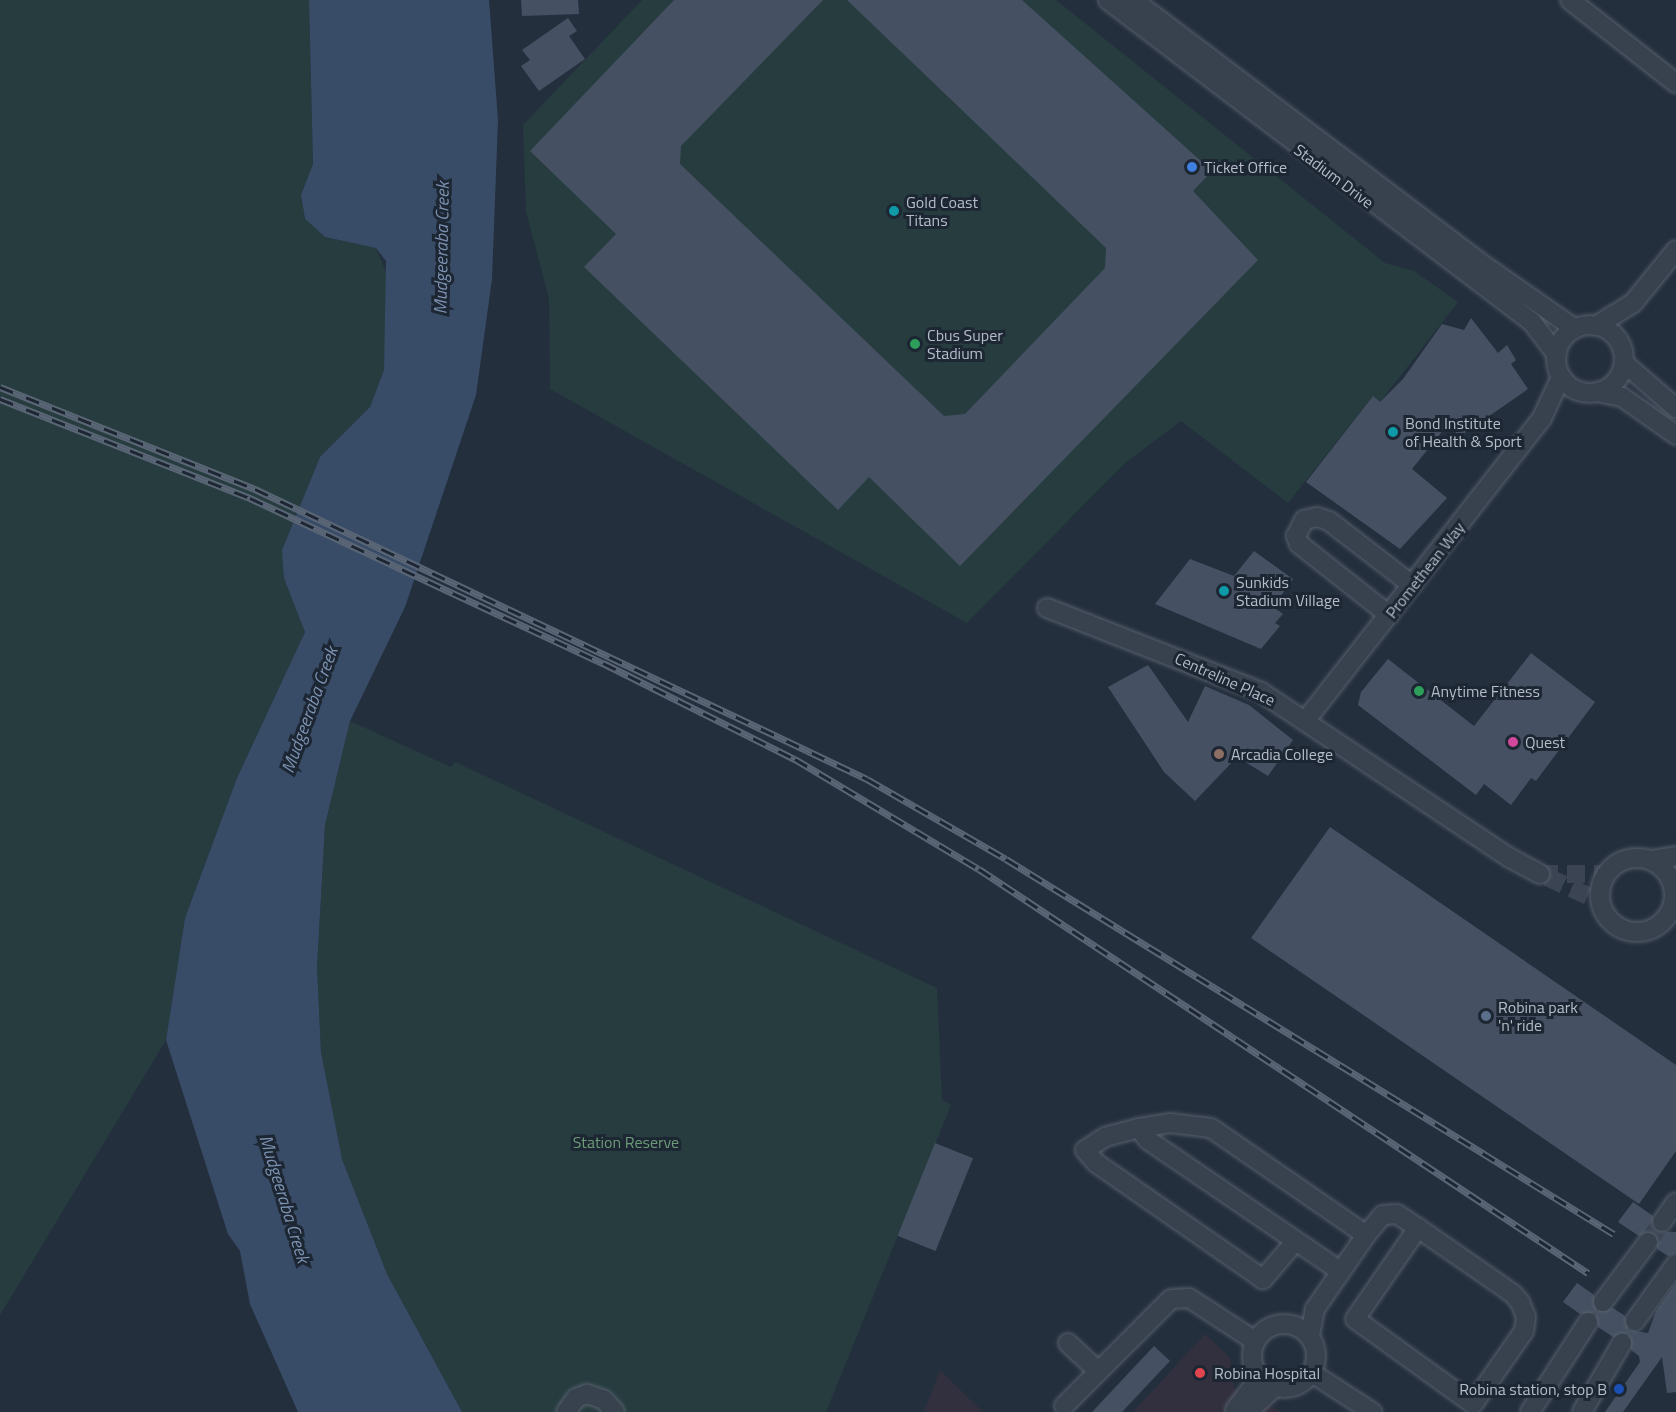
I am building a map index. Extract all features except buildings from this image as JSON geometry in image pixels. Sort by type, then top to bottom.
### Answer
[{"type":"street","name":"Stadium Drive","points":[[1108,0],[1532,322],[1557,355]]},
{"type":"street","name":"Stadium Drive","points":[[1133,0],[1451,241],[1575,329]]},
{"type":"street","points":[[1570,0],[1676,83]]},
{"type":"street","points":[[1542,418],[1561,377],[1557,355],[1560,345],[1575,329],[1596,326],[1633,303],[1676,250]]},
{"type":"street","points":[[1633,303],[1619,342],[1624,363],[1676,408]]},
{"type":"street","points":[[1596,326],[1619,342]]},
{"type":"street","points":[[1542,418],[1590,392],[1616,382],[1624,363]]},
{"type":"street","points":[[1561,377],[1590,392],[1622,397],[1676,435]]},
{"type":"street","name":"Promethean Way","points":[[1306,720],[1542,418]]},
{"type":"street","points":[[1389,615],[1304,550],[1296,537],[1304,520],[1317,517],[1329,521],[1412,585]]},
{"type":"street","name":"Centreline Place","points":[[1047,608],[1213,671],[1306,720],[1509,858],[1540,874]]},
{"type":"street","points":[[1652,860],[1673,875],[1674,896],[1671,920],[1642,932],[1622,930],[1605,916],[1599,901],[1605,874],[1616,863],[1632,858],[1652,860],[1676,856]]},
{"type":"street","points":[[1294,1243],[1263,1279],[1086,1154],[1093,1142],[1139,1128],[1192,1123],[1227,1135],[1366,1234]]},
{"type":"street","points":[[1139,1128],[1148,1140],[1294,1243],[1340,1272]]},
{"type":"street","points":[[1662,1222],[1676,1202]]},
{"type":"street","points":[[1315,1309],[1310,1336],[1317,1354],[1312,1373],[1296,1386],[1267,1382],[1252,1360],[1255,1341],[1275,1324],[1292,1324],[1315,1309],[1366,1234],[1383,1215],[1397,1214],[1418,1228],[1513,1294],[1526,1317],[1524,1330],[1473,1404],[1355,1319],[1418,1228]]},
{"type":"street","points":[[1603,1302],[1648,1242]]},
{"type":"street","points":[[1635,1321],[1676,1264]]},
{"type":"street","points":[[1064,1406],[1158,1308],[1179,1297],[1212,1311],[1255,1341]]},
{"type":"street","points":[[1530,1412],[1588,1322]]},
{"type":"street","points":[[1292,1324],[1310,1336]]},
{"type":"street","points":[[1068,1343],[1098,1371]]},
{"type":"street","points":[[1582,1412],[1622,1343]]},
{"type":"street","points":[[1312,1373],[1372,1412]]},
{"type":"street","points":[[1245,1411],[1267,1382]]},
{"type":"street","points":[[566,1412],[576,1398],[587,1394],[604,1400],[615,1412]]},
{"type":"shaded area","name":"Robina Hospital","points":[[1205,1334],[1230,1358],[1234,1388],[1282,1412],[1133,1412]]},
{"type":"shaded area","points":[[940,1370],[983,1412],[924,1412]]},
{"type":"green space","points":[[0,0],[309,0],[313,164],[301,195],[305,219],[325,237],[376,248],[389,279],[384,370],[370,407],[320,457],[282,550],[305,632],[237,778],[185,918],[166,1040],[0,1315]]},
{"type":"green space","name":"Cbus Super Stadium","points":[[642,0],[1056,0],[1385,263],[1414,271],[1458,302],[1380,402],[1372,397],[1288,503],[1181,421],[1125,463],[967,623],[550,389],[549,299],[526,211],[523,125]]},
{"type":"green space","name":"Station Reserve","points":[[350,721],[451,767],[455,762],[937,988],[942,1100],[951,1105],[826,1412],[462,1412],[387,1274],[342,1159],[321,1052],[317,967],[325,825]]},
{"type":"water","name":"Mudgeeraba Creek","points":[[309,0],[489,0],[498,120],[492,279],[476,395],[405,607],[350,721],[325,825],[317,967],[321,1052],[342,1159],[387,1274],[462,1412],[298,1412],[250,1304],[240,1251],[228,1234],[166,1040],[185,918],[237,778],[305,632],[284,578],[282,550],[320,457],[370,407],[384,370],[386,261],[376,248],[325,237],[305,219],[301,195],[313,164]]},
{"type":"tunnel","points":[[1540,874],[1605,874]]},
{"type":"tunnel","points":[[1547,877],[1599,901]]},
{"type":"tunnel","points":[[1648,1242],[1662,1222]]},
{"type":"railway","points":[[0,387],[255,489],[867,779],[1006,859],[1614,1234]]},
{"type":"railway","points":[[0,399],[250,498],[603,663],[795,759],[979,869],[1588,1273]]},
{"type":"place","name":"Ticket Office","points":[[1192,167]]},
{"type":"place","name":"Gold Coast Titans","points":[[894,211]]},
{"type":"place","name":"Cbus Super Stadium","points":[[915,344]]},
{"type":"place","name":"Bond Institute of Health & Sport","points":[[1393,432]]},
{"type":"place","name":"Sunkids Stadium Village","points":[[1224,591]]},
{"type":"place","name":"Anytime Fitness","points":[[1419,691]]},
{"type":"place","name":"Quest","points":[[1513,742]]},
{"type":"place","name":"Arcadia College","points":[[1219,754]]},
{"type":"place","name":"Robina park 'n' ride","points":[[1486,1016]]},
{"type":"place","name":"Robina Hospital","points":[[1200,1373]]},
{"type":"place","name":"Robina station, stop B","points":[[1619,1389]]}]
